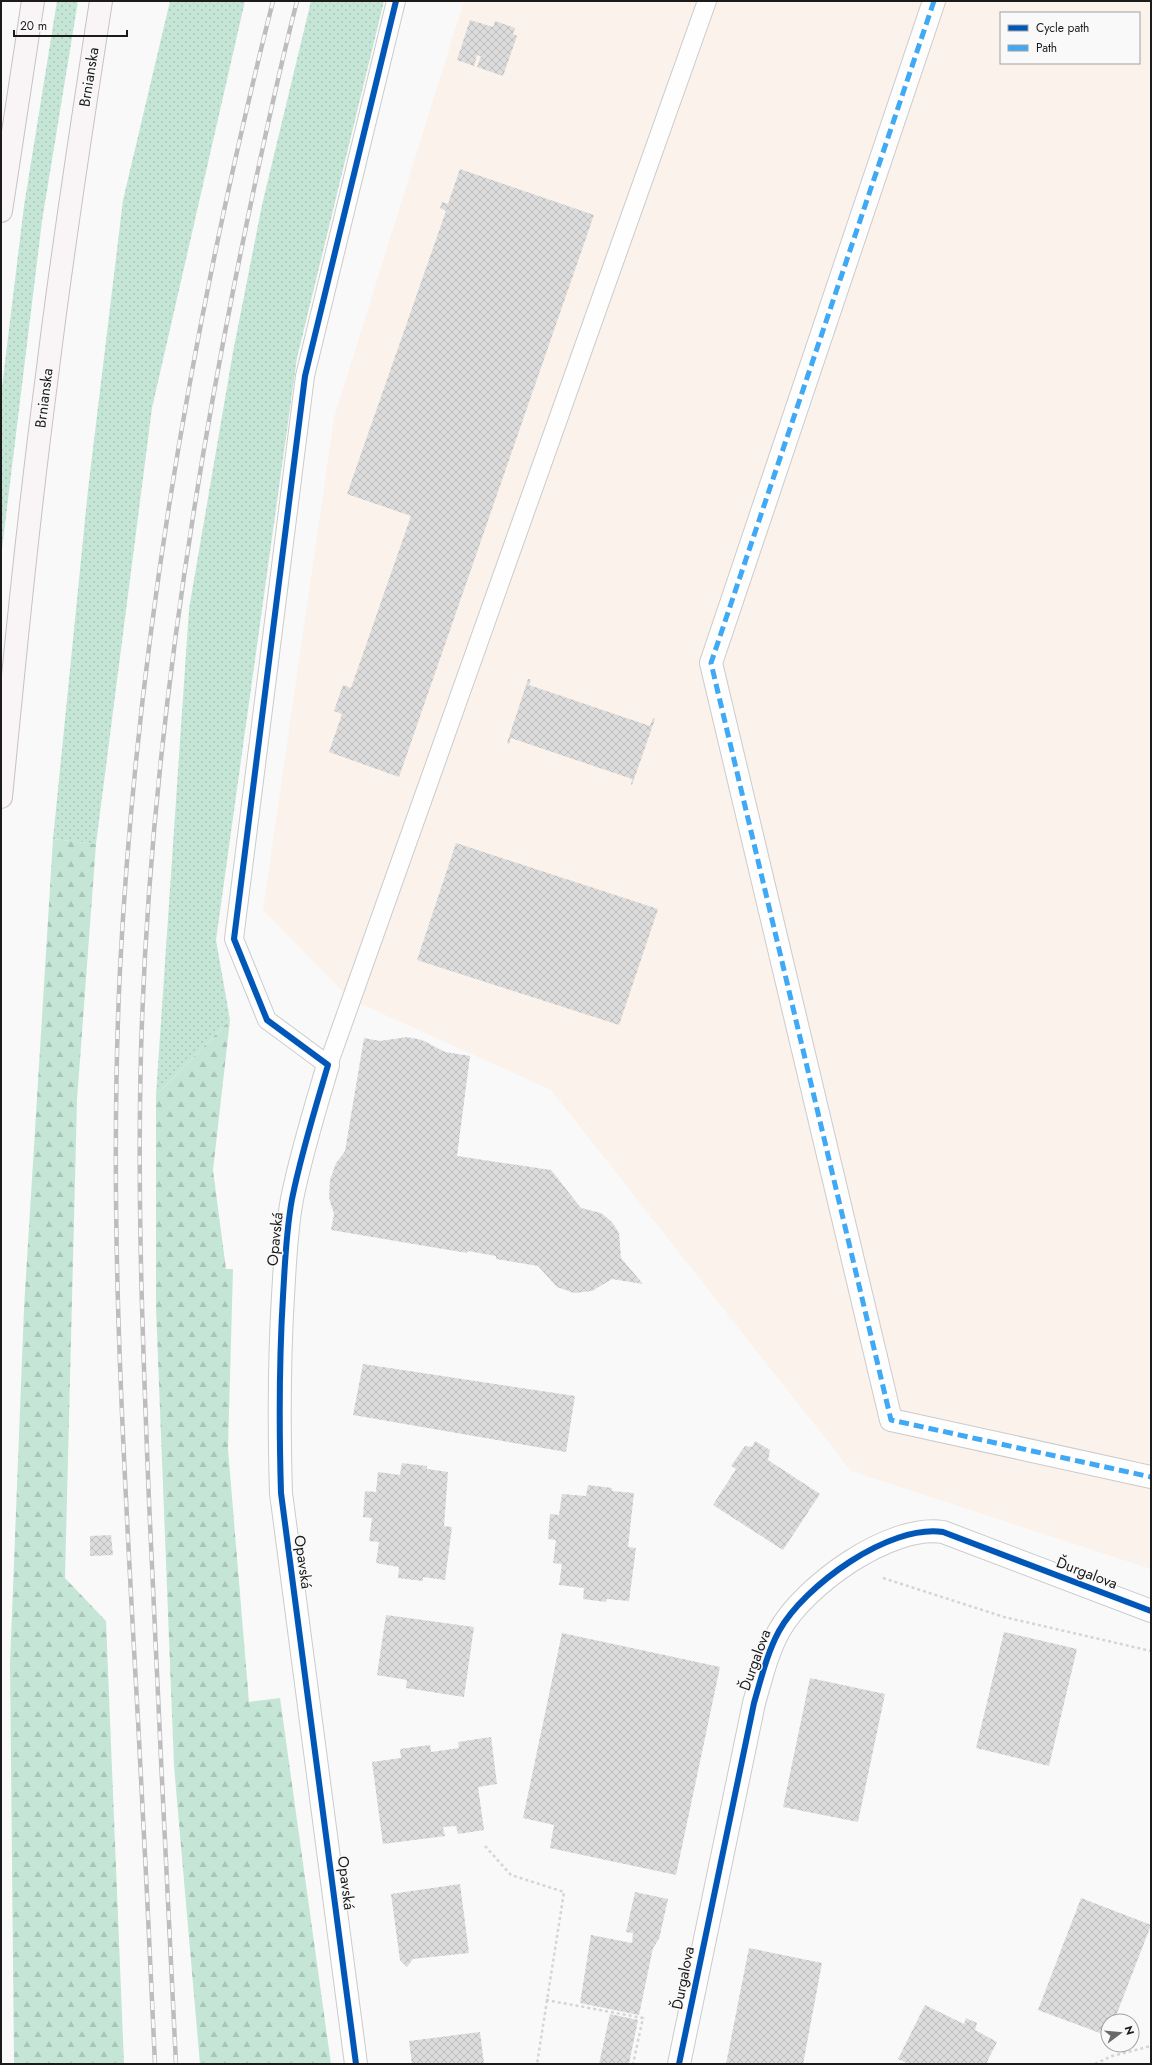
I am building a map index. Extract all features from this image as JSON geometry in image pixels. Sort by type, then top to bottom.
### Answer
[{"type":"main road","points":[[1,210],[33,1]]},
{"type":"main road","name":"Brnianska","points":[[1,797],[25,561],[48,369],[73,183],[101,1]]},
{"type":"street","points":[[934,1],[711,663],[891,1420],[1151,1477]]},
{"type":"street","name":"Opavská","points":[[328,1065],[302,1153],[292,1201],[285,1252],[282,1303],[279,1430],[281,1493],[356,2064]]},
{"type":"street","name":"Ďurgalova","points":[[679,2064],[754,1703],[769,1654],[779,1631],[805,1598],[833,1573],[870,1551],[894,1539],[910,1534],[934,1531],[943,1532],[1151,1611]]},
{"type":"lane","points":[[396,1],[305,376],[234,939],[267,1020],[328,1065],[707,1]]},
{"type":"path","points":[[881,1577],[1004,1617],[1151,1651]]},
{"type":"path","points":[[485,1846],[510,1875],[564,1892],[537,2064]]},
{"type":"path","points":[[546,2000],[643,2018],[633,2064]]},
{"type":"path","points":[[1095,2064],[1112,2056],[1151,2046]]},
{"type":"shaded area","points":[[464,1],[1151,1],[1151,1569],[851,1471],[551,1090],[350,999],[263,910],[334,418]]},
{"type":"green space","points":[[57,1],[78,1],[42,221],[1,557],[1,395],[24,206]]},
{"type":"green space","points":[[170,1],[245,1],[152,408],[96,844],[53,839],[88,490],[123,200]]},
{"type":"green space","points":[[311,1],[384,1],[297,358],[216,940],[230,1020],[156,1095],[189,609],[233,352],[262,205]]},
{"type":"green space","points":[[53,839],[96,844],[77,1100],[65,1578],[106,1621],[124,2064],[14,2064],[10,1664],[24,1308]]},
{"type":"green space","points":[[230,1020],[213,1170],[226,1269],[233,1269],[228,1449],[249,1702],[280,1698],[331,2064],[200,2064],[174,1766],[156,1308],[156,1095]]},
{"type":"building","points":[[470,20],[493,27],[495,21],[515,28],[513,34],[517,36],[503,76],[477,67],[481,56],[477,55],[474,66],[457,60]]},
{"type":"building","points":[[460,169],[594,215],[399,777],[329,752],[342,714],[334,711],[343,685],[351,688],[411,516],[347,494],[446,211],[440,208],[442,202],[448,204]]},
{"type":"building","points":[[528,679],[531,679],[529,685],[650,726],[653,718],[655,719],[632,785],[632,779],[511,738],[509,744],[507,743]]},
{"type":"building","points":[[456,843],[658,909],[619,1025],[417,960]]},
{"type":"building","points":[[407,1037],[422,1040],[445,1052],[470,1056],[457,1156],[551,1170],[581,1208],[601,1213],[612,1222],[619,1233],[621,1258],[643,1284],[612,1279],[592,1291],[574,1293],[557,1287],[538,1266],[496,1259],[496,1256],[468,1251],[467,1253],[331,1230],[334,1214],[329,1198],[330,1180],[336,1163],[345,1151],[364,1038],[380,1041]]},
{"type":"building","points":[[363,1364],[575,1396],[566,1452],[353,1415]]},
{"type":"building","points":[[755,1441],[770,1450],[768,1460],[820,1494],[783,1550],[713,1505],[736,1469],[731,1466],[745,1446],[752,1447]]},
{"type":"building","points":[[402,1463],[427,1466],[427,1469],[448,1472],[444,1526],[452,1527],[445,1580],[423,1577],[423,1581],[398,1578],[399,1567],[376,1563],[379,1542],[369,1541],[372,1518],[363,1517],[365,1491],[376,1492],[378,1472],[400,1475]]},
{"type":"building","points":[[588,1485],[612,1488],[612,1491],[634,1493],[628,1547],[636,1548],[629,1601],[607,1599],[606,1602],[583,1599],[584,1588],[559,1585],[562,1564],[553,1563],[556,1540],[548,1539],[550,1514],[559,1515],[562,1494],[586,1496]]},
{"type":"building","points":[[111,1535],[113,1555],[90,1556],[90,1536]]},
{"type":"building","points":[[386,1615],[474,1627],[464,1697],[406,1688],[407,1680],[377,1675]]},
{"type":"building","points":[[1004,1632],[1077,1649],[1049,1766],[976,1748]]},
{"type":"building","points":[[562,1633],[720,1667],[676,1875],[550,1848],[554,1825],[523,1818]]},
{"type":"building","points":[[810,1678],[885,1694],[858,1822],[783,1807]]},
{"type":"building","points":[[491,1737],[497,1784],[478,1787],[484,1830],[458,1834],[456,1826],[443,1827],[445,1836],[383,1844],[372,1762],[401,1758],[400,1749],[430,1745],[431,1752],[459,1748],[458,1742]]},
{"type":"building","points":[[460,1884],[469,1953],[413,1959],[407,1967],[400,1960],[391,1894]]},
{"type":"building","points":[[635,1892],[668,1899],[659,1939],[653,1948],[639,2015],[580,2003],[591,1935],[632,1943],[633,1933],[626,1932]]},
{"type":"building","points":[[1081,1898],[1151,1925],[1117,2013],[1100,2013],[1100,2033],[1038,2010]]},
{"type":"building","points":[[749,1948],[822,1963],[803,2064],[726,2064]]},
{"type":"building","points":[[925,2005],[964,2024],[966,2018],[977,2023],[975,2030],[997,2042],[986,2064],[909,2064],[898,2059]]},
{"type":"building","points":[[610,2014],[638,2020],[629,2064],[599,2064]]},
{"type":"building","points":[[480,2032],[484,2064],[412,2064],[409,2041]]},
{"type":"railway","points":[[155,2064],[119,1344],[116,1157],[120,969],[128,847],[140,724],[155,603],[173,481],[194,360],[218,240],[244,120],[273,1]]},
{"type":"railway","points":[[176,2064],[152,1571],[143,1333],[140,1220],[140,1108],[145,956],[151,859],[160,763],[184,572],[199,476],[248,215],[297,1]]},
{"type":"marked path","points":[[934,1],[711,663],[891,1420],[1151,1477]]},
{"type":"cycle path","points":[[356,2064],[281,1493],[281,1345],[288,1223],[292,1199],[308,1132],[328,1065],[267,1020],[234,939],[305,376],[396,1]]},
{"type":"cycle path","points":[[679,2064],[754,1703],[775,1639],[791,1613],[808,1595],[850,1562],[874,1548],[898,1538],[921,1532],[943,1532],[1151,1611]]}]
